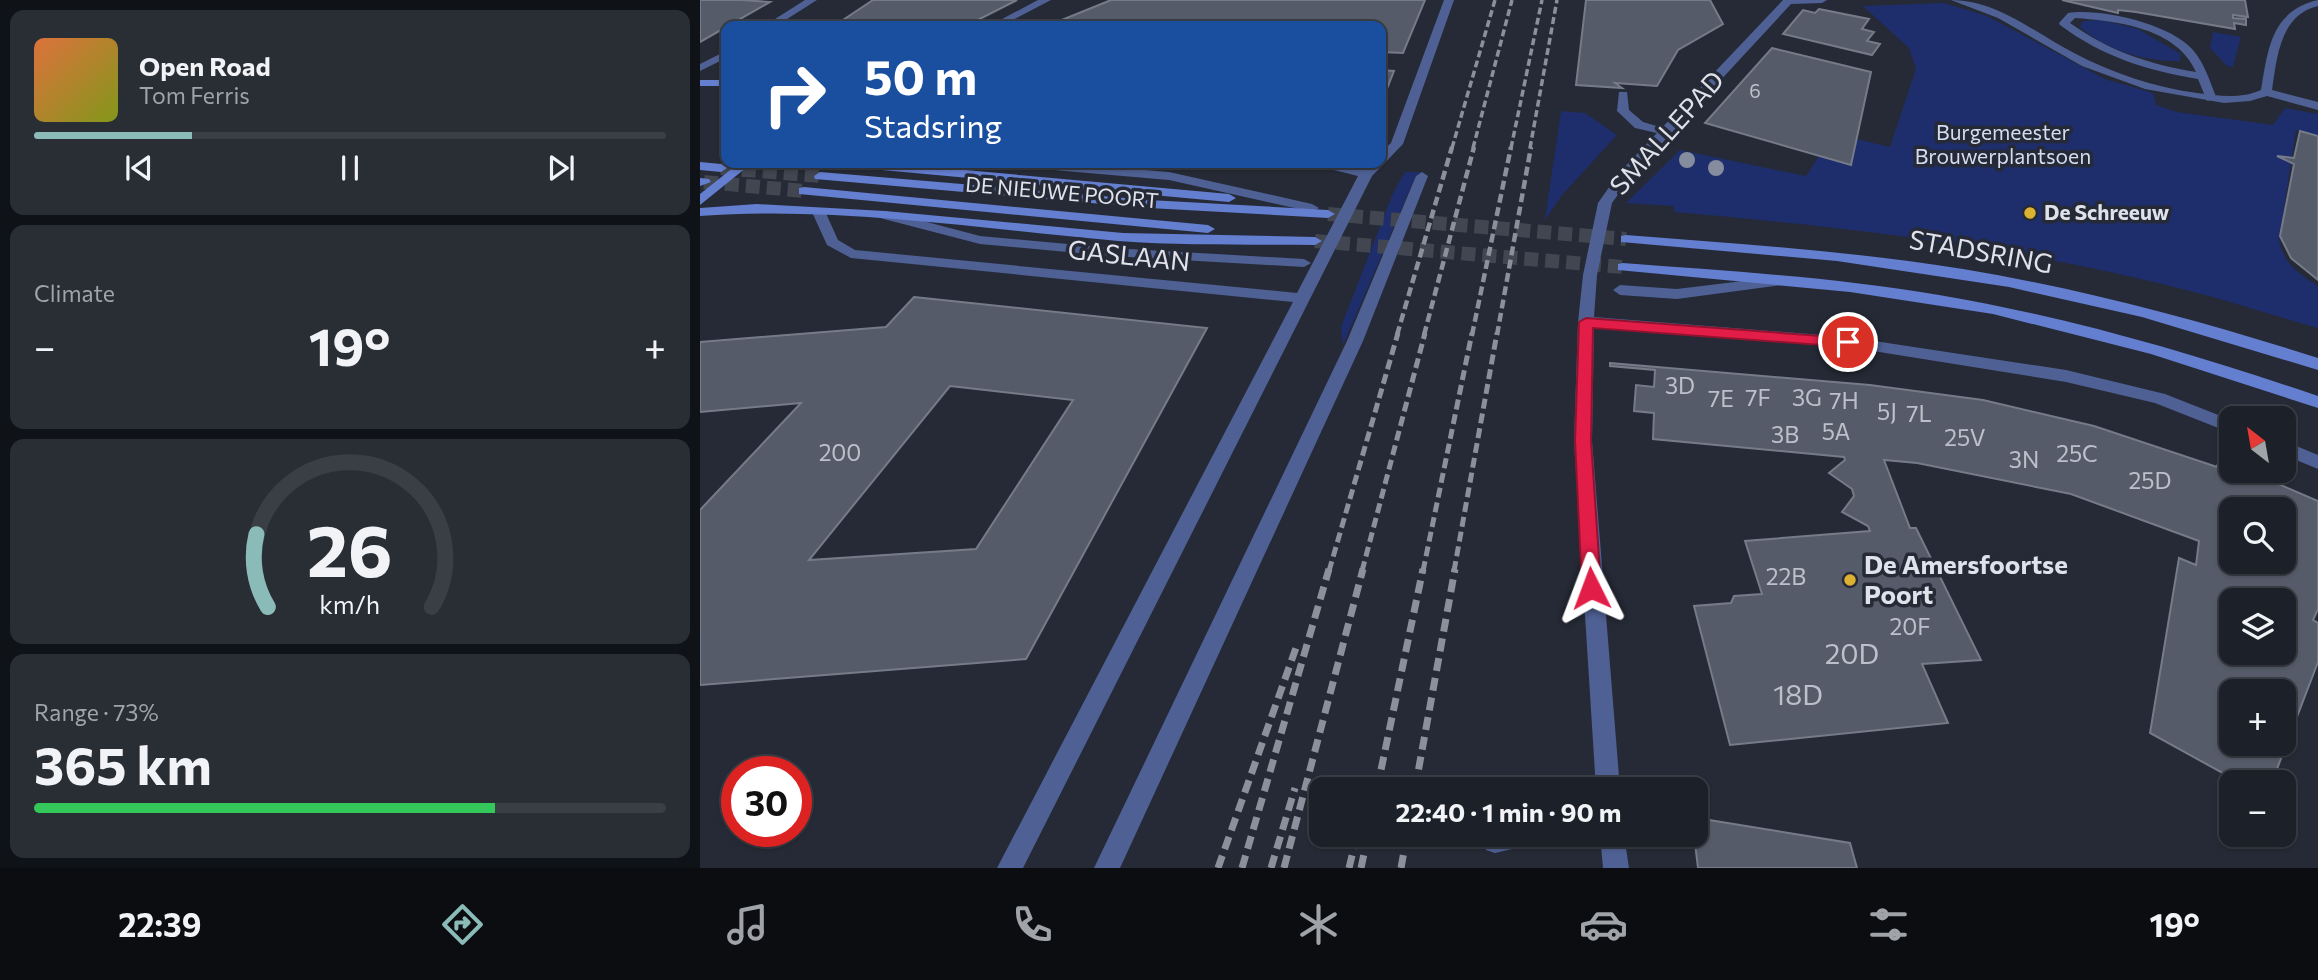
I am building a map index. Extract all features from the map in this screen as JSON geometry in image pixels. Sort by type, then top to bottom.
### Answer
[{"type":"main road","points":[[700,83],[721,83]]},
{"type":"main road","points":[[700,166],[721,168]]},
{"type":"main road","points":[[700,201],[740,168]]},
{"type":"main road","points":[[909,168],[1160,189],[1312,208]]},
{"type":"main road","name":"DE NIEUWE POORT","points":[[820,176],[1149,204],[1328,214],[1312,208]]},
{"type":"main road","name":"DE NIEUWE POORT","points":[[804,191],[1136,220],[1315,241],[1124,237],[885,215]]},
{"type":"main road","points":[[700,212],[743,208],[885,215]]},
{"type":"main road","name":"STADSRING","points":[[1626,239],[1848,258],[1964,274],[2159,315],[2318,364]]},
{"type":"main road","name":"STADSRING","points":[[1623,267],[1883,291],[2056,324],[2183,357],[2318,402]]},
{"type":"street","points":[[777,21],[812,0]]},
{"type":"street","points":[[1004,21],[1046,0]]},
{"type":"street","points":[[1386,154],[1397,144],[1449,0]]},
{"type":"street","points":[[1788,1],[1822,0]]},
{"type":"street","points":[[1956,0],[1989,10],[2104,72],[2169,93],[2211,99],[2254,99],[2266,92],[2318,106]]},
{"type":"street","name":"SMALLEPAD","points":[[1607,777],[1583,441],[1590,275],[1605,203],[1624,176],[1788,1]]},
{"type":"street","points":[[2266,92],[2274,45],[2287,22],[2299,8],[2318,3]]},
{"type":"street","points":[[2201,76],[2145,66],[2107,54],[2064,23],[2072,15],[2098,16],[2144,26],[2189,51],[2198,64],[2211,99]]},
{"type":"street","points":[[700,68],[721,57]]},
{"type":"street","points":[[1623,94],[1623,111],[1639,125],[1666,133]]},
{"type":"street","name":"DE NIEUWE POORT","points":[[1077,168],[1169,176],[1312,208]]},
{"type":"street","points":[[1337,168],[1366,174]]},
{"type":"street","points":[[1010,868],[1301,298],[1366,174],[1372,168]]},
{"type":"street","points":[[1107,868],[1355,341],[1422,176]]},
{"type":"street","name":"GASLAAN","points":[[819,212],[832,242],[851,254],[1301,298]]},
{"type":"street","name":"DE NIEUWE POORT","points":[[885,215],[980,240],[1111,252],[1304,262]]},
{"type":"street","name":"STADSRING","points":[[1620,290],[1677,294],[1784,281]]},
{"type":"street","points":[[1586,322],[1848,342],[2066,376],[2158,398],[2219,422]]},
{"type":"street","points":[[2296,453],[2318,462]]},
{"type":"street","points":[[1613,847],[1616,868]]},
{"type":"green space","name":"Burgemeester Brouwerplantsoen","points":[[1944,3],[1987,16],[2105,79],[2153,93],[2156,105],[2177,112],[2273,125],[2285,108],[2318,114],[2318,135],[2296,130],[2279,240],[2288,261],[2318,286],[2318,328],[2190,291],[2063,262],[1869,232],[1675,212],[1673,206],[1626,203],[1680,150],[1806,176],[1819,156],[1851,165],[1857,139],[1890,147],[1916,69],[1909,48],[1863,6]]},
{"type":"green space","points":[[2101,20],[2138,29],[2181,54],[2180,61],[2127,53],[2102,42],[2080,27],[2083,21]]},
{"type":"green space","points":[[2213,32],[2241,37],[2233,67],[2227,66],[2210,48]]},
{"type":"green space","points":[[1561,111],[1585,113],[1617,135],[1562,195],[1545,220]]},
{"type":"green space","points":[[1405,172],[1422,172],[1416,175],[1343,345],[1341,327],[1393,193]]},
{"type":"building","points":[[700,0],[770,2],[737,21],[721,21],[721,30],[700,42]]},
{"type":"building","points":[[873,0],[1017,0],[976,21],[842,21]]},
{"type":"building","points":[[1111,0],[1425,0],[1403,53],[1386,52],[1386,21],[1059,21]]},
{"type":"building","points":[[1586,0],[1710,0],[1723,24],[1678,50],[1657,86],[1615,83],[1622,88],[1576,85]]},
{"type":"building","points":[[2062,0],[2245,0],[2248,17],[2233,15],[2233,18],[2246,19],[2246,25],[2234,23],[2235,29],[2136,12],[2118,10],[2118,13]]},
{"type":"building","points":[[1819,9],[1869,19],[1862,29],[1874,32],[1867,41],[1880,44],[1872,55],[1783,34],[1803,10],[1815,13]]},
{"type":"building","points":[[1772,48],[1871,72],[1851,165],[1705,123]]},
{"type":"building","points":[[1386,70],[1394,71],[1386,91]]},
{"type":"building","points":[[2300,131],[2318,136],[2318,280],[2291,258],[2280,236],[2294,164],[2277,156],[2294,158]]},
{"type":"building","points":[[914,297],[1207,328],[1026,659],[700,685],[700,510],[801,403],[700,412],[700,342],[886,327]],"holes":[[[950,386],[1073,400],[976,549],[809,560]]]},
{"type":"building","name":"De Amersfoortse Poort","points":[[1610,363],[1870,385],[1983,400],[2094,426],[2217,467],[2219,459],[2219,483],[2276,483],[2318,501],[2318,609],[2313,620],[2318,623],[2318,662],[2296,719],[2296,679],[2219,679],[2219,756],[2282,756],[2277,770],[2219,771],[2150,733],[2179,558],[2196,565],[2199,541],[2071,494],[1917,463],[1884,460],[1910,528],[1916,528],[1981,660],[1922,664],[1948,723],[1730,745],[1694,606],[1731,603],[1734,596],[1762,594],[1745,541],[1870,531],[1868,526],[1842,512],[1854,496],[1852,489],[1829,473],[1845,460],[1844,457],[1653,439],[1654,413],[1634,411],[1636,385],[1654,387],[1655,370],[1610,366]]},
{"type":"building","points":[[1708,820],[1850,843],[1857,868],[1698,868],[1695,847],[1708,847]]},
{"type":"tunnel","points":[[721,168],[820,176]]},
{"type":"tunnel","points":[[704,182],[804,191]]},
{"type":"tunnel","points":[[1328,214],[1626,239]]},
{"type":"tunnel","points":[[1315,241],[1623,267]]},
{"type":"railway","points":[[1452,148],[1495,0]]},
{"type":"railway","points":[[1473,148],[1512,0]]},
{"type":"railway","points":[[1511,148],[1542,0]]},
{"type":"railway","points":[[1530,148],[1557,0]]},
{"type":"railway","points":[[1397,335],[1452,147]]},
{"type":"railway","points":[[1424,335],[1474,147]]},
{"type":"railway","points":[[1472,335],[1511,147]]},
{"type":"railway","points":[[1497,335],[1531,147]]},
{"type":"railway","points":[[1329,571],[1398,333]]},
{"type":"railway","points":[[1362,571],[1425,333]]},
{"type":"railway","points":[[1423,571],[1472,333]]},
{"type":"railway","points":[[1454,571],[1497,333]]},
{"type":"railway","points":[[1242,868],[1329,569]]},
{"type":"railway","points":[[1284,868],[1363,569]]},
{"type":"railway","points":[[1380,777],[1423,569]]},
{"type":"railway","points":[[1417,777],[1455,569]]},
{"type":"railway","points":[[1218,868],[1297,645]]},
{"type":"railway","points":[[1271,868],[1295,788]]},
{"type":"railway","points":[[1349,868],[1354,847]]},
{"type":"railway","points":[[1361,868],[1365,847]]},
{"type":"railway","points":[[1401,868],[1405,847]]},
{"type":"place","name":"De Schreeuw","points":[[2030,213]]},
{"type":"place","name":"De Amersfoortse Poort","points":[[1850,580]]},
{"type":"route","points":[[1591,588],[1583,441],[1586,322],[1848,342]]}]
